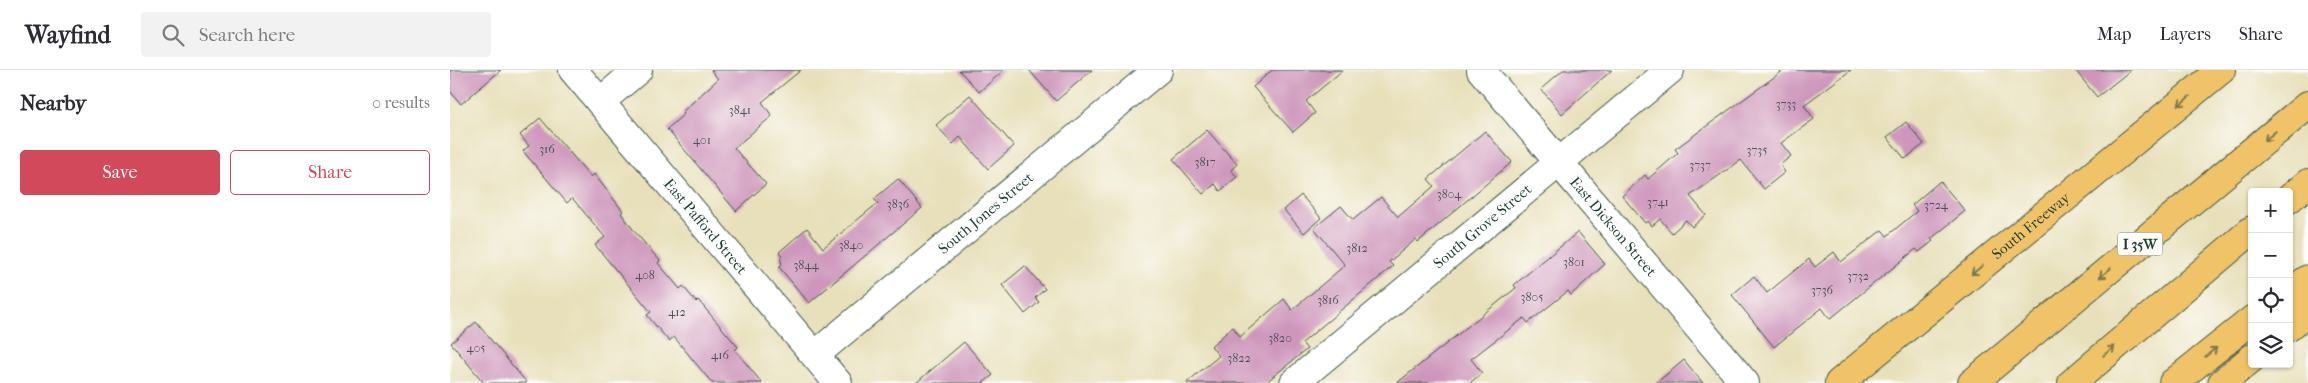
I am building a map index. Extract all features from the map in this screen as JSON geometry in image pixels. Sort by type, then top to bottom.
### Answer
[{"type":"main road","name":"South Freeway","points":[[1839,383],[2221,70]]},
{"type":"main road","name":"I 35W","points":[[1972,383],[2308,105]]},
{"type":"main road","points":[[2293,196],[2308,184]]},
{"type":"main road","points":[[2072,383],[2248,233]]},
{"type":"main road","points":[[2293,290],[2308,279]]},
{"type":"main road","points":[[2293,323],[2308,310]]},
{"type":"main road","points":[[2173,383],[2248,323]]},
{"type":"main road","points":[[2222,383],[2248,361]]},
{"type":"street","name":"East Pafford Street","points":[[573,70],[838,383]]},
{"type":"street","points":[[600,102],[638,70]]},
{"type":"street","name":"South Jones Street","points":[[815,355],[1158,70]]},
{"type":"street","name":"East Dickson Street","points":[[1480,70],[1745,383]]},
{"type":"street","name":"South Grove Street","points":[[1294,383],[1670,70]]},
{"type":"building","points":[[450,70],[501,70],[461,104],[450,91]]},
{"type":"building","points":[[711,70],[801,70],[762,102],[772,116],[734,148],[766,184],[736,211],[667,129],[684,114],[682,112],[718,79]]},
{"type":"building","points":[[959,70],[1004,70],[979,92]]},
{"type":"building","points":[[1029,70],[1092,70],[1056,101]]},
{"type":"building","points":[[1272,70],[1343,70],[1306,101],[1315,113],[1293,132],[1253,87]]},
{"type":"building","points":[[1563,70],[1612,70],[1562,114],[1541,89]]},
{"type":"building","points":[[1784,70],[1851,70],[1804,105],[1814,119],[1781,143],[1791,156],[1780,165],[1785,172],[1764,189],[1741,160],[1690,196],[1706,215],[1692,227],[1686,220],[1672,233],[1660,219],[1652,226],[1648,221],[1645,223],[1622,196],[1645,175],[1648,179],[1678,153],[1675,149]]},
{"type":"building","points":[[2075,70],[2131,70],[2097,97]]},
{"type":"building","points":[[970,95],[1014,146],[988,169],[960,137],[953,144],[936,125]]},
{"type":"building","points":[[540,118],[591,177],[594,174],[623,211],[621,213],[635,232],[660,261],[658,263],[680,289],[683,286],[696,302],[698,300],[738,347],[735,350],[762,383],[712,383],[674,337],[669,341],[656,326],[647,315],[651,312],[595,245],[605,237],[572,198],[567,203],[523,151],[529,146],[520,135]]},
{"type":"building","points":[[1906,122],[1924,144],[1905,159],[1887,137]]},
{"type":"building","points":[[1207,130],[1237,164],[1231,170],[1237,177],[1220,191],[1215,184],[1203,194],[1173,159]]},
{"type":"building","points":[[1485,131],[1512,162],[1418,242],[1416,239],[1389,262],[1393,266],[1302,343],[1307,349],[1265,383],[1186,383],[1219,356],[1211,346],[1233,327],[1240,337],[1284,299],[1292,310],[1345,265],[1314,228],[1341,206],[1353,220],[1381,197],[1398,217],[1434,186],[1428,179]]},
{"type":"building","points":[[898,179],[922,208],[809,303],[779,267],[782,264],[780,258],[782,256],[779,252],[807,228],[823,248],[878,203],[874,199]]},
{"type":"building","points":[[1940,181],[1965,211],[1931,239],[1933,241],[1919,252],[1916,249],[1830,319],[1822,308],[1774,347],[1732,295],[1754,276],[1767,293],[1809,259],[1815,267],[1834,252],[1841,262],[1882,230],[1887,236],[1917,211],[1912,205]]},
{"type":"building","points":[[1301,195],[1321,218],[1304,233],[1284,210]]},
{"type":"building","points":[[1578,232],[1605,264],[1571,295],[1568,291],[1528,323],[1524,318],[1471,359],[1482,373],[1470,383],[1397,383],[1516,288],[1514,285]]},
{"type":"building","points":[[1025,266],[1045,289],[1035,298],[1039,302],[1025,314],[1002,285]]},
{"type":"building","points":[[476,322],[527,383],[484,383],[451,343]]},
{"type":"building","points":[[964,342],[993,375],[983,383],[916,383]]},
{"type":"building","points":[[1684,360],[1703,383],[1656,383]]}]
